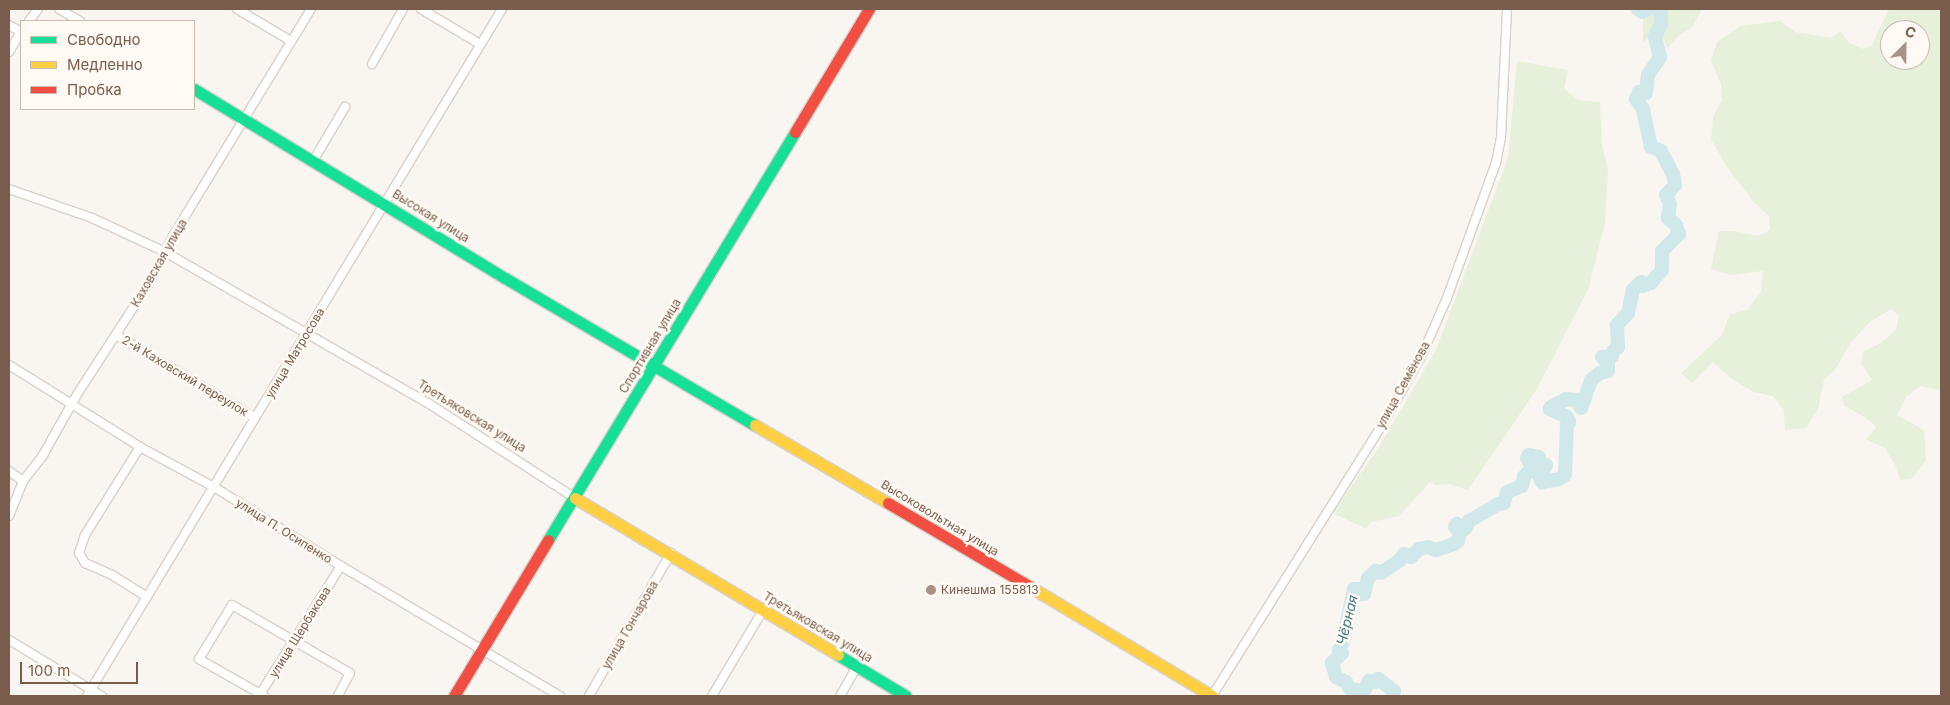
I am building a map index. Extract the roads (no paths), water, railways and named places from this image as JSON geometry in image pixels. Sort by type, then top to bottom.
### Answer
[{"type":"street","points":[[30,20],[38,9]]},
{"type":"street","points":[[59,9],[78,20]]},
{"type":"street","points":[[237,9],[291,42]]},
{"type":"street","name":"Каховская улица","points":[[9,516],[24,480],[43,455],[148,285],[165,252],[244,118],[311,9]]},
{"type":"street","points":[[372,64],[403,9]]},
{"type":"street","points":[[421,9],[480,44]]},
{"type":"street","name":"улица Матросова","points":[[89,693],[502,9]]},
{"type":"street","name":"Спортивная улица","points":[[454,696],[868,9]]},
{"type":"street","name":"улица Семёнова","points":[[1212,696],[1388,415],[1422,357],[1447,298],[1496,163],[1501,137],[1507,9]]},
{"type":"street","points":[[9,24],[20,30]]},
{"type":"street","points":[[9,52],[20,33]]},
{"type":"street","name":"Высокая улица","points":[[195,90],[654,365]]},
{"type":"street","points":[[313,161],[345,107]]},
{"type":"street","name":"Третьяковская улица","points":[[9,189],[92,218],[165,252],[306,335],[428,403],[575,498],[671,553],[906,696]]},
{"type":"street","name":"2-й Каховский переулок","points":[[116,334],[255,418]]},
{"type":"street","name":"улица П. Осипенко","points":[[9,365],[140,447],[214,487],[481,651],[560,696]]},
{"type":"street","name":"Высоковольтная улица","points":[[654,365],[1212,696]]},
{"type":"street","points":[[140,447],[85,535],[79,553],[85,563],[112,575],[146,596]]},
{"type":"street","points":[[9,471],[24,480]]},
{"type":"street","name":"улица Гончарова","points":[[589,696],[671,553]]},
{"type":"street","name":"улица Щербакова","points":[[261,696],[341,566]]},
{"type":"street","points":[[261,696],[199,659],[232,605],[293,642],[350,673],[338,696]]},
{"type":"street","points":[[712,696],[763,610]]},
{"type":"street","points":[[9,640],[89,693],[102,696]]},
{"type":"street","points":[[840,696],[857,666]]},
{"type":"waterway","name":"Чёрная","points":[[1638,9],[1642,12],[1649,9]]},
{"type":"waterway","name":"Чёрная","points":[[1393,696],[1394,691],[1378,679],[1375,682],[1369,681],[1364,691],[1350,689],[1346,682],[1336,677],[1332,663],[1342,653],[1339,650],[1343,642],[1354,589],[1357,589],[1360,594],[1364,594],[1368,578],[1376,571],[1381,573],[1400,560],[1404,554],[1411,557],[1419,549],[1428,547],[1436,550],[1458,541],[1460,532],[1455,527],[1457,524],[1465,529],[1469,521],[1498,504],[1504,503],[1507,492],[1522,486],[1524,477],[1532,467],[1527,458],[1529,455],[1539,457],[1537,465],[1546,465],[1539,475],[1542,482],[1559,479],[1565,475],[1567,425],[1569,422],[1567,417],[1550,409],[1566,399],[1576,400],[1581,408],[1591,380],[1600,373],[1608,371],[1608,363],[1602,357],[1612,356],[1618,347],[1617,325],[1628,313],[1633,290],[1641,282],[1643,286],[1651,283],[1662,270],[1662,251],[1679,234],[1676,225],[1668,218],[1670,204],[1666,195],[1675,185],[1673,174],[1661,151],[1651,147],[1643,109],[1636,99],[1639,92],[1646,93],[1648,75],[1660,57],[1655,37],[1661,24],[1661,9]]},
{"type":"place","name":"Кинешма 155813","points":[[931,590]]}]
